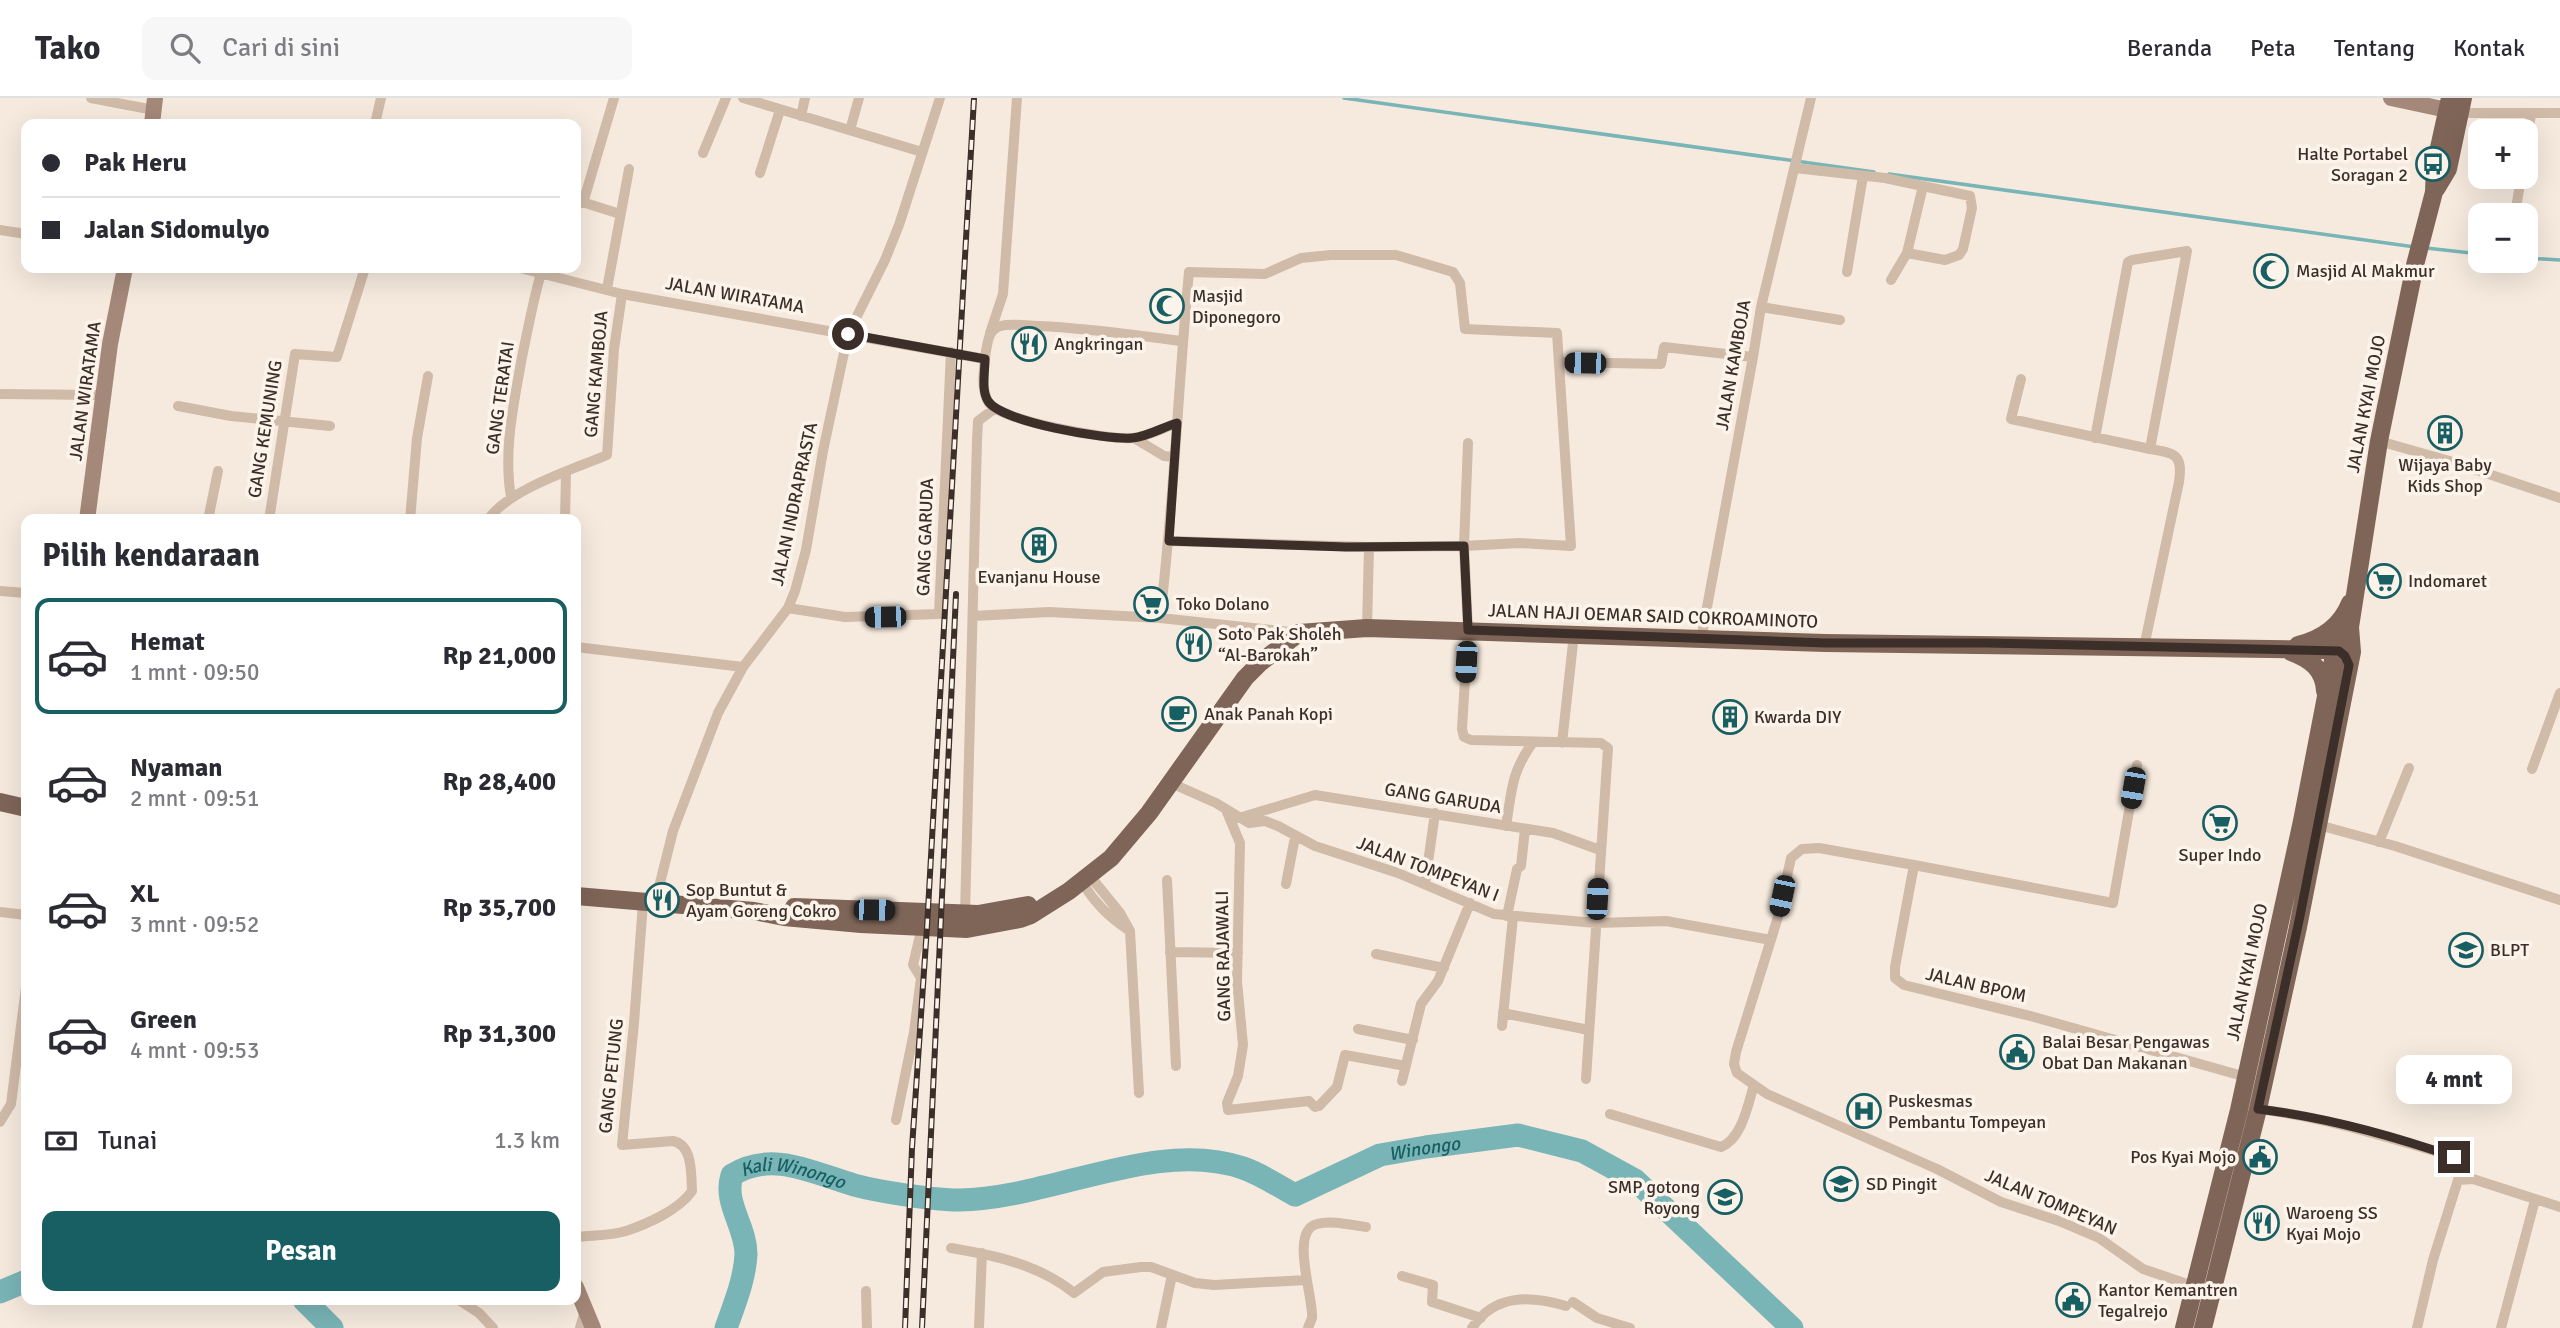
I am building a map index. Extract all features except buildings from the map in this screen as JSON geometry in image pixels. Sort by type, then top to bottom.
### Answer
[{"type":"main road","name":"JALAN KYAI MOJO","points":[[2203,1328],[2258,1109],[2310,823],[2326,701],[2356,590],[2379,441],[2419,251],[2434,192],[2448,169],[2455,105]]},
{"type":"main road","points":[[2281,649],[2327,633],[2346,614],[2356,590]]},
{"type":"main road","name":"JALAN HAJI OEMAR SAID COKROAMINOTO","points":[[1299,633],[1367,628],[1701,640],[2281,649],[2309,649],[2345,636]]},
{"type":"main road","points":[[581,896],[754,911],[795,918],[967,929],[1008,923],[1031,915],[1086,879],[1134,833],[1245,678],[1299,633]]},
{"type":"main road","name":"JALAN KYAI MOJO","points":[[2184,1328],[2349,665],[2343,653],[2345,636]]},
{"type":"main road","points":[[2281,649],[2304,657],[2320,670],[2326,701]]},
{"type":"main road","points":[[0,803],[21,807]]},
{"type":"main road","points":[[754,911],[788,907],[965,914],[993,913],[1049,903]]},
{"type":"street","points":[[91,98],[153,111]]},
{"type":"street","points":[[377,119],[381,98]]},
{"type":"street","points":[[581,199],[614,98]]},
{"type":"street","points":[[703,153],[726,98]]},
{"type":"street","points":[[743,98],[922,152]]},
{"type":"street","points":[[801,116],[805,98]]},
{"type":"street","points":[[850,130],[859,98]]},
{"type":"street","name":"JALAN INDRAPRASTA","points":[[649,903],[696,766],[718,713],[743,667],[788,608],[795,591],[806,550],[823,450],[848,334],[894,237],[940,98]]},
{"type":"street","points":[[1017,98],[1003,294],[989,336],[984,391],[994,408],[1048,426],[1111,437],[1134,438],[1177,423]]},
{"type":"street","name":"JALAN KAMBOJA","points":[[1701,640],[1754,357],[1760,307],[1811,98]]},
{"type":"street","points":[[2391,98],[2531,114],[2560,113]]},
{"type":"street","points":[[760,173],[780,110]]},
{"type":"street","points":[[2530,119],[2531,114]]},
{"type":"street","points":[[1796,165],[1923,186],[1968,195],[1971,198],[1972,208],[1963,249],[1957,257],[1945,260],[1907,254]]},
{"type":"street","points":[[607,289],[629,169]]},
{"type":"street","points":[[1847,272],[1863,176]]},
{"type":"street","points":[[1891,280],[1907,254],[1923,186]]},
{"type":"street","points":[[581,202],[620,214]]},
{"type":"street","points":[[0,230],[21,233]]},
{"type":"street","points":[[2095,438],[2128,262],[2187,251],[2150,449]]},
{"type":"street","points":[[1160,618],[1169,541],[1189,272],[1258,275],[1286,263],[1316,255],[1396,255],[1453,272],[1460,283],[1465,329],[1557,333],[1571,546],[1519,543],[1369,547],[1169,541]]},
{"type":"street","name":"JALAN WIRATAMA","points":[[88,514],[102,394],[124,273]]},
{"type":"street","name":"GANG KEMUNING","points":[[270,514],[295,354],[337,357],[363,273]]},
{"type":"street","name":"JALAN WIRATAMA","points":[[541,273],[622,294],[985,359]]},
{"type":"street","name":"GANG TERATAI","points":[[512,497],[507,472],[512,418],[529,322],[541,273]]},
{"type":"street","name":"GANG KAMBOJA","points":[[512,497],[607,455],[614,349],[622,294]]},
{"type":"street","points":[[1760,307],[1840,320]]},
{"type":"street","points":[[989,336],[996,328],[1010,325],[1060,327],[1182,341]]},
{"type":"street","points":[[1560,362],[1661,364],[1664,347],[1754,357]]},
{"type":"street","name":"GANG GARUDA","points":[[788,608],[845,617],[935,616],[940,612],[951,352]]},
{"type":"street","points":[[410,514],[416,438],[428,376]]},
{"type":"street","points":[[2021,379],[2011,419],[2175,455],[2179,460],[2180,473],[2144,647]]},
{"type":"street","points":[[0,394],[102,394]]},
{"type":"street","points":[[178,406],[284,423],[330,426]]},
{"type":"street","points":[[965,914],[978,421],[994,408]]},
{"type":"street","points":[[1134,438],[1164,456],[1174,457]]},
{"type":"street","points":[[2379,441],[2453,462],[2560,498]]},
{"type":"street","points":[[1468,443],[1464,546],[1468,630],[1462,729],[1466,738],[1601,743],[1607,746],[1586,1079]]},
{"type":"street","points":[[209,514],[218,471]]},
{"type":"street","points":[[565,514],[566,473]]},
{"type":"street","points":[[492,514],[512,497]]},
{"type":"street","points":[[1367,628],[1369,547]]},
{"type":"street","points":[[0,591],[21,593]]},
{"type":"street","points":[[973,616],[1049,612],[1160,618],[1299,633]]},
{"type":"street","points":[[1562,743],[1573,634]]},
{"type":"street","points":[[581,648],[743,667]]},
{"type":"street","points":[[2532,769],[2560,693]]},
{"type":"street","points":[[1506,825],[1517,769],[1534,742]]},
{"type":"street","points":[[1771,940],[1789,863],[1796,852],[1802,849],[1823,849],[2113,903],[2137,765]]},
{"type":"street","points":[[2379,842],[2409,768]]},
{"type":"street","name":"JALAN TOMPEYAN I","points":[[1171,783],[1249,823],[1265,821],[1315,846],[1398,873],[1486,911],[1510,916],[1596,923],[1666,921],[1771,940]]},
{"type":"street","name":"GANG GARUDA","points":[[1239,818],[1315,795],[1553,833],[1600,850]]},
{"type":"street","name":"GANG RAJAWALI","points":[[1226,809],[1240,843],[1237,981],[1243,1045],[1238,1076],[1227,1103],[1228,1111],[1309,1101],[1315,1107],[1319,1106],[1337,1087],[1345,1055],[1406,1066]]},
{"type":"street","points":[[1425,884],[1435,813]]},
{"type":"street","points":[[2310,823],[2379,842],[2560,900]]},
{"type":"street","points":[[1502,1026],[1510,916],[1517,869],[1521,866],[1525,829]]},
{"type":"street","points":[[1286,884],[1295,837]]},
{"type":"street","name":"JALAN BPOM","points":[[1914,865],[1895,967],[1895,978],[1899,983],[2034,1017],[2245,1077]]},
{"type":"street","points":[[1086,879],[1093,899],[1111,918],[1130,931],[1139,1093]]},
{"type":"street","points":[[1167,880],[1176,1066]]},
{"type":"street","name":"GANG PETUNG","points":[[581,1236],[624,1232],[653,1220],[686,1199],[692,1189],[688,1155],[680,1143],[673,1141],[622,1145],[649,903]]},
{"type":"street","points":[[1402,1082],[1421,1003],[1431,993],[1444,968],[1470,903]]},
{"type":"street","points":[[0,912],[21,914]]},
{"type":"street","points":[[896,1120],[914,1032],[920,978],[913,965],[922,927]]},
{"type":"street","name":"JALAN TOMPEYAN","points":[[1771,940],[1734,1064],[1737,1073],[1767,1094],[1937,1169],[2001,1202],[2059,1221],[2099,1238],[2143,1269],[2211,1292]]},
{"type":"street","points":[[1170,952],[1238,953]]},
{"type":"street","points":[[1376,954],[1444,968]]},
{"type":"street","points":[[1503,1013],[1589,1030]]},
{"type":"street","points":[[0,1122],[11,1104],[21,1026]]},
{"type":"street","points":[[1358,1029],[1413,1040]]},
{"type":"street","points":[[1609,1114],[1721,1147],[1736,1135],[1754,1085]]},
{"type":"street","points":[[2258,1109],[2305,1114],[2352,1126],[2445,1154],[2458,1161],[2461,1168],[2433,1260],[2417,1328]]},
{"type":"street","points":[[2458,1180],[2473,1179],[2560,1207]]},
{"type":"street","points":[[2501,1328],[2535,1200]]},
{"type":"street","points":[[1308,1328],[1312,1317],[1306,1280],[1304,1238],[1308,1228],[1325,1223],[1366,1227]]},
{"type":"street","points":[[951,1248],[996,1255],[1057,1280],[1074,1293],[1097,1275],[1115,1268],[1147,1266],[1195,1283],[1214,1285],[1306,1280]]},
{"type":"street","points":[[979,1328],[982,1253]]},
{"type":"street","points":[[1161,1328],[1171,1275]]},
{"type":"street","points":[[1402,1276],[1433,1285],[1432,1302],[1481,1318]]},
{"type":"street","points":[[866,1291],[867,1328]]},
{"type":"street","points":[[1472,1328],[1481,1318],[1502,1304],[1530,1298],[1569,1304],[1597,1318],[1630,1328]]},
{"type":"street","points":[[581,1302],[593,1328]]},
{"type":"street","points":[[467,1305],[479,1312],[493,1328]]},
{"type":"street","points":[[580,1328],[584,1311]]},
{"type":"waterway","points":[[1344,98],[1874,172]]},
{"type":"waterway","points":[[1889,174],[2415,247]]},
{"type":"waterway","points":[[2426,248],[2468,253]]},
{"type":"waterway","points":[[2538,259],[2560,260]]},
{"type":"waterway","name":"Winongo","points":[[726,1328],[741,1282],[746,1254],[743,1234],[730,1195],[732,1175],[762,1164],[793,1166],[878,1190],[959,1200],[994,1197],[1139,1165],[1174,1160],[1209,1161],[1243,1168],[1295,1195],[1380,1155],[1518,1135],[1582,1151],[1635,1180],[1792,1328]]},
{"type":"waterway","name":"Kali Winongo","points":[[0,1292],[21,1283]]},
{"type":"waterway","name":"Kali Winongo","points":[[309,1305],[332,1328]]},
{"type":"railway","points":[[905,1328],[912,1148],[974,98]]},
{"type":"railway","points":[[922,1328],[956,594]]},
{"type":"place","name":"Halte Portabel Soragan 2","points":[[2433,164]]},
{"type":"place","name":"Masjid Al Makmur","points":[[2271,271]]},
{"type":"place","name":"Masjid Diponegoro","points":[[1167,306]]},
{"type":"place","name":"Angkringan","points":[[1029,344]]},
{"type":"place","name":"Wijaya Baby Kids Shop","points":[[2445,433]]},
{"type":"place","name":"Evanjanu House","points":[[1039,545]]},
{"type":"place","name":"Indomaret","points":[[2384,581]]},
{"type":"place","name":"Toko Dolano","points":[[1151,604]]},
{"type":"place","name":"Soto Pak Sholeh “Al-Barokah”","points":[[1194,644]]},
{"type":"place","name":"Anak Panah Kopi","points":[[1179,714]]},
{"type":"place","name":"Kwarda DIY","points":[[1730,717]]},
{"type":"place","name":"Super Indo","points":[[2220,823]]},
{"type":"place","name":"Sop Buntut & Ayam Goreng Cokro","points":[[662,900]]},
{"type":"place","name":"BLPT","points":[[2466,950]]},
{"type":"place","name":"Balai Besar Pengawas Obat Dan Makanan","points":[[2017,1052]]},
{"type":"place","name":"Puskesmas Pembantu Tompeyan","points":[[1864,1111]]},
{"type":"place","name":"Pos Kyai Mojo","points":[[2260,1157]]},
{"type":"place","name":"SD Pingit","points":[[1841,1184]]},
{"type":"place","name":"SMP gotong Royong","points":[[1725,1197]]},
{"type":"place","name":"Waroeng SS Kyai Mojo","points":[[2262,1223]]},
{"type":"place","name":"Kantor Kemantren Tegalrejo","points":[[2073,1300]]},
{"type":"route","points":[[848,334],[985,359],[984,391],[990,404],[1003,413],[1048,426],[1111,437],[1134,438],[1177,423],[1169,541],[1346,547],[1464,546],[1468,630],[1701,640],[2252,648],[2335,650],[2343,653],[2349,665],[2340,717],[2258,1109],[2305,1114],[2454,1157]]}]
